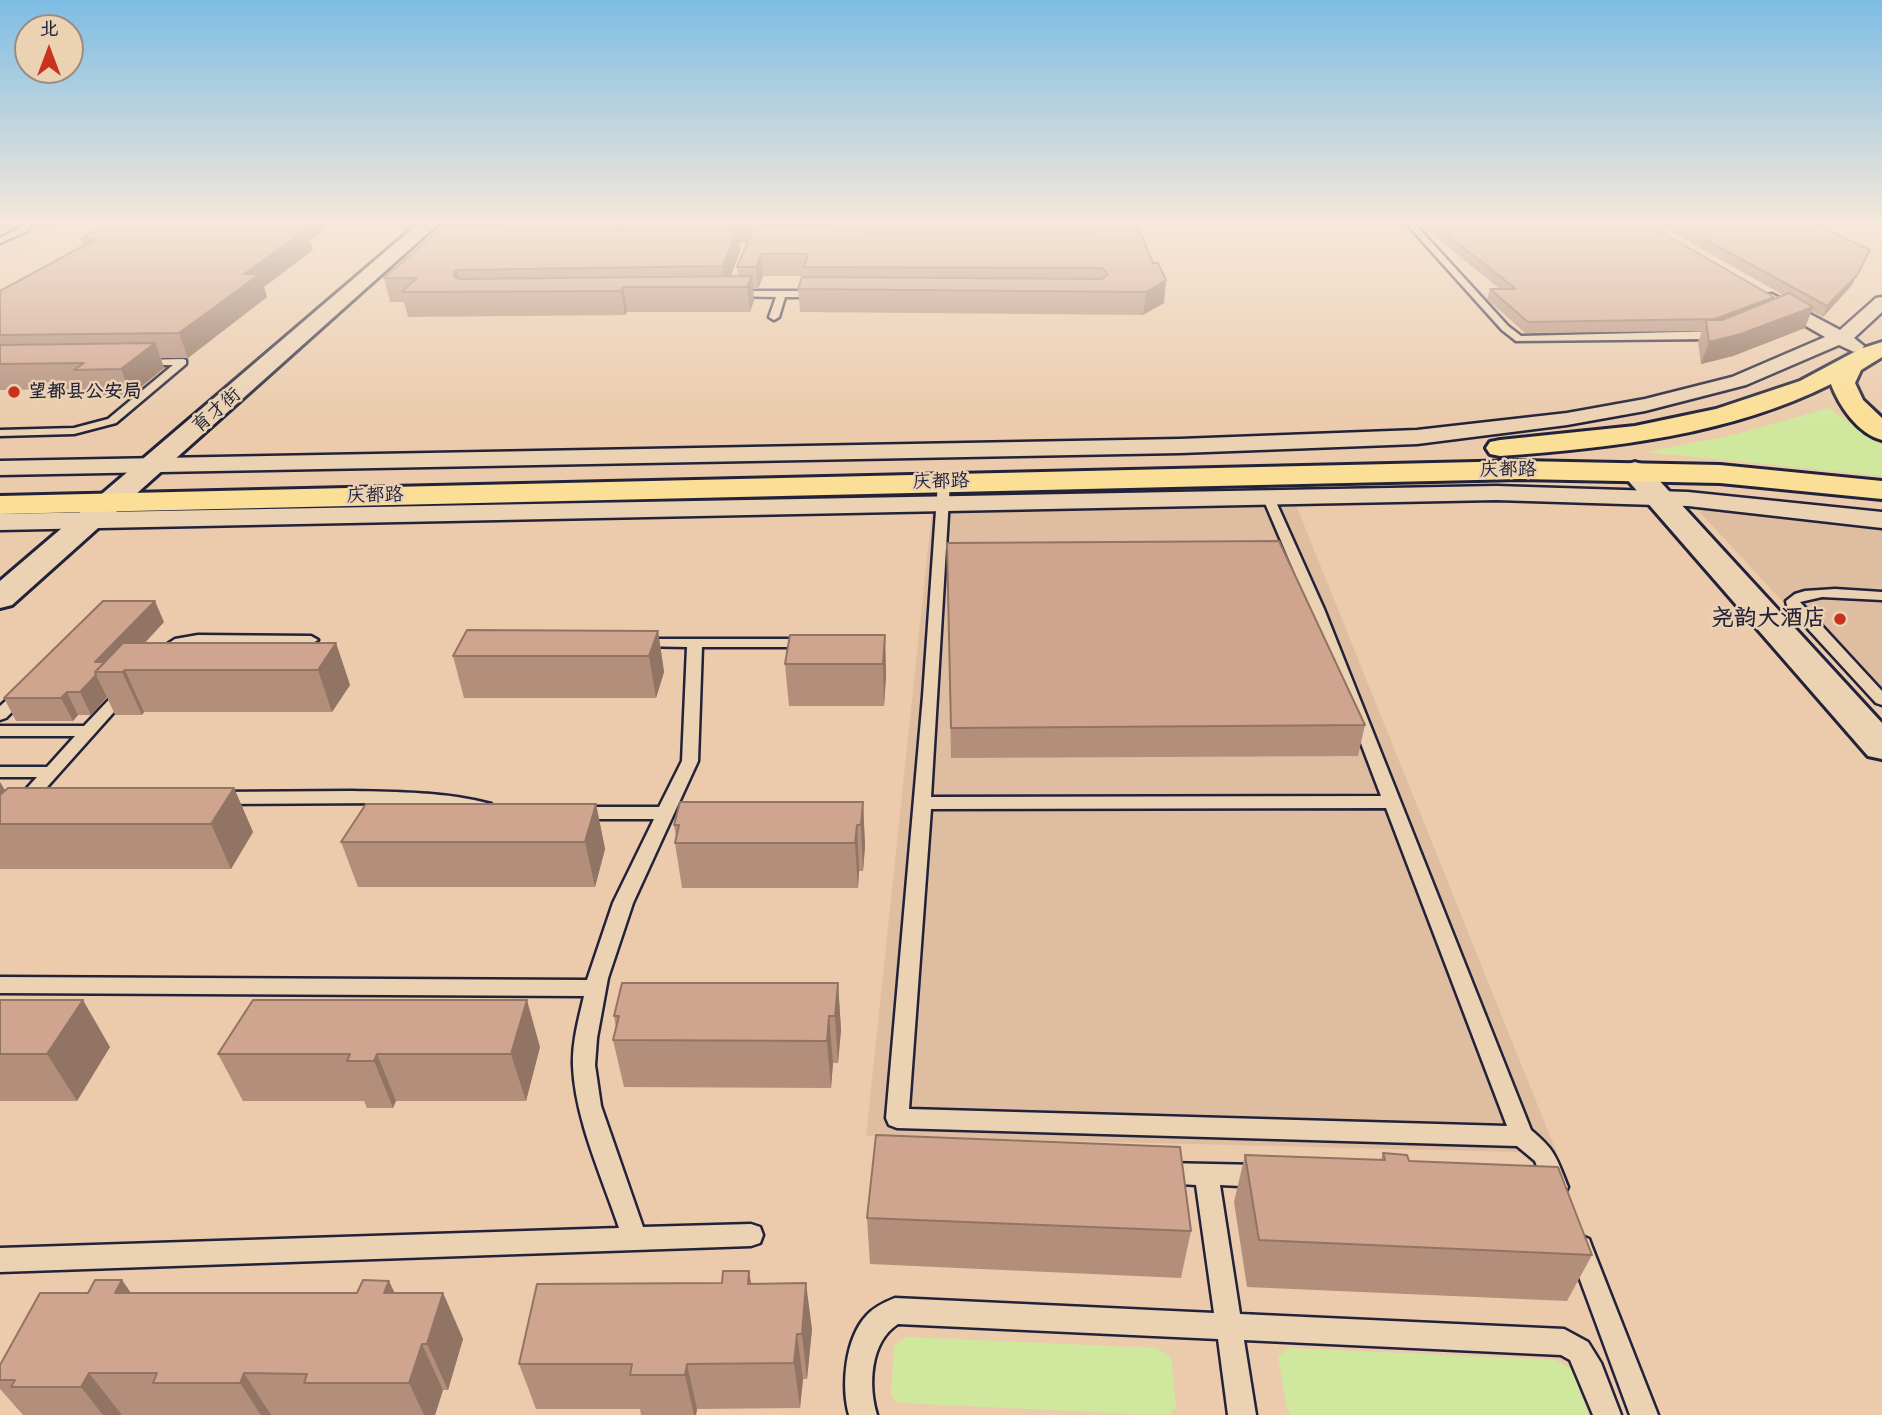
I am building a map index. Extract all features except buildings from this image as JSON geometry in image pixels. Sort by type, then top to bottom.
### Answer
[{"type":"highway","name":"庆都路","points":[[0,505],[99,498],[1293,460],[1505,448],[1584,440],[1679,425],[1788,396],[1867,356]]},
{"type":"highway","points":[[1867,356],[1843,383],[1845,393],[1860,414],[1882,432]]},
{"type":"highway","name":"庆都路","points":[[0,488],[99,498],[943,492],[1446,471],[1635,471],[1720,474],[1882,490]]},
{"type":"street","name":"育才街","points":[[0,568],[99,498],[352,288]]},
{"type":"street","name":"育才街","points":[[0,598],[99,498],[155,465],[356,288]]},
{"type":"street","points":[[1751,288],[1780,310],[1839,338],[1867,356]]},
{"type":"street","points":[[155,465],[1180,446],[1417,437],[1567,419],[1643,405],[1739,381],[1839,338],[1867,319],[1882,302]]},
{"type":"street","points":[[0,468],[99,498]]},
{"type":"street","points":[[1635,471],[1882,747]]},
{"type":"street","points":[[943,492],[1268,496],[1508,493],[1658,497],[1728,502],[1882,520]]},
{"type":"street","points":[[0,522],[99,498]]},
{"type":"lane","points":[[730,294],[732,288]]},
{"type":"lane","points":[[1469,288],[1505,328],[1519,339],[1713,336],[1725,331]]},
{"type":"lane","points":[[716,294],[834,294]]},
{"type":"lane","points":[[774,317],[781,294]]},
{"type":"lane","points":[[0,432],[74,431],[112,421],[183,362],[130,362]]},
{"type":"lane","points":[[943,492],[897,1118],[1522,1136]]},
{"type":"lane","points":[[1268,496],[1317,609],[1522,1136],[1544,1155],[1644,1415]]},
{"type":"lane","points":[[1882,596],[1813,594],[1800,595],[1793,601],[1794,606],[1882,700]]},
{"type":"lane","points":[[0,829],[144,670],[170,647],[198,639],[311,640]]},
{"type":"lane","points":[[630,643],[830,643]]},
{"type":"lane","points":[[635,1239],[590,1106],[584,1065],[596,988],[624,903],[690,761],[695,643]]},
{"type":"lane","points":[[0,715],[39,677]]},
{"type":"lane","points":[[0,731],[88,731]]},
{"type":"lane","points":[[0,772],[51,772]]},
{"type":"lane","points":[[204,798],[404,797],[500,810]]},
{"type":"lane","points":[[27,800],[54,799]]},
{"type":"lane","points":[[922,803],[1392,802]]},
{"type":"lane","points":[[561,813],[665,813]]},
{"type":"lane","points":[[0,985],[596,988]]},
{"type":"lane","points":[[1139,1173],[1290,1177]]},
{"type":"lane","points":[[1207,1175],[1242,1415]]},
{"type":"lane","points":[[0,1260],[751,1235]]},
{"type":"lane","points":[[863,1415],[859,1404],[860,1375],[869,1334],[879,1320],[895,1311],[1564,1342],[1579,1351],[1591,1373],[1607,1415]]},
{"type":"shaded area","points":[[1296,505],[1557,1153],[866,1136],[932,510]]},
{"type":"shaded area","name":"尧韵大酒店","points":[[1694,506],[1882,528],[1882,709]]},
{"type":"green space","points":[[1829,408],[1882,446],[1882,476],[1645,452],[1729,436]]},
{"type":"green space","points":[[907,1337],[1156,1348],[1171,1357],[1176,1408],[1170,1414],[1154,1415],[902,1403],[895,1401],[891,1394],[894,1345]]},
{"type":"green space","points":[[1289,1348],[1555,1360],[1572,1369],[1588,1415],[1292,1415],[1287,1409],[1278,1356]]},
{"type":"place","name":"望都县公安局","points":[[14,392]]},
{"type":"place","name":"尧韵大酒店","points":[[1840,619]]}]
